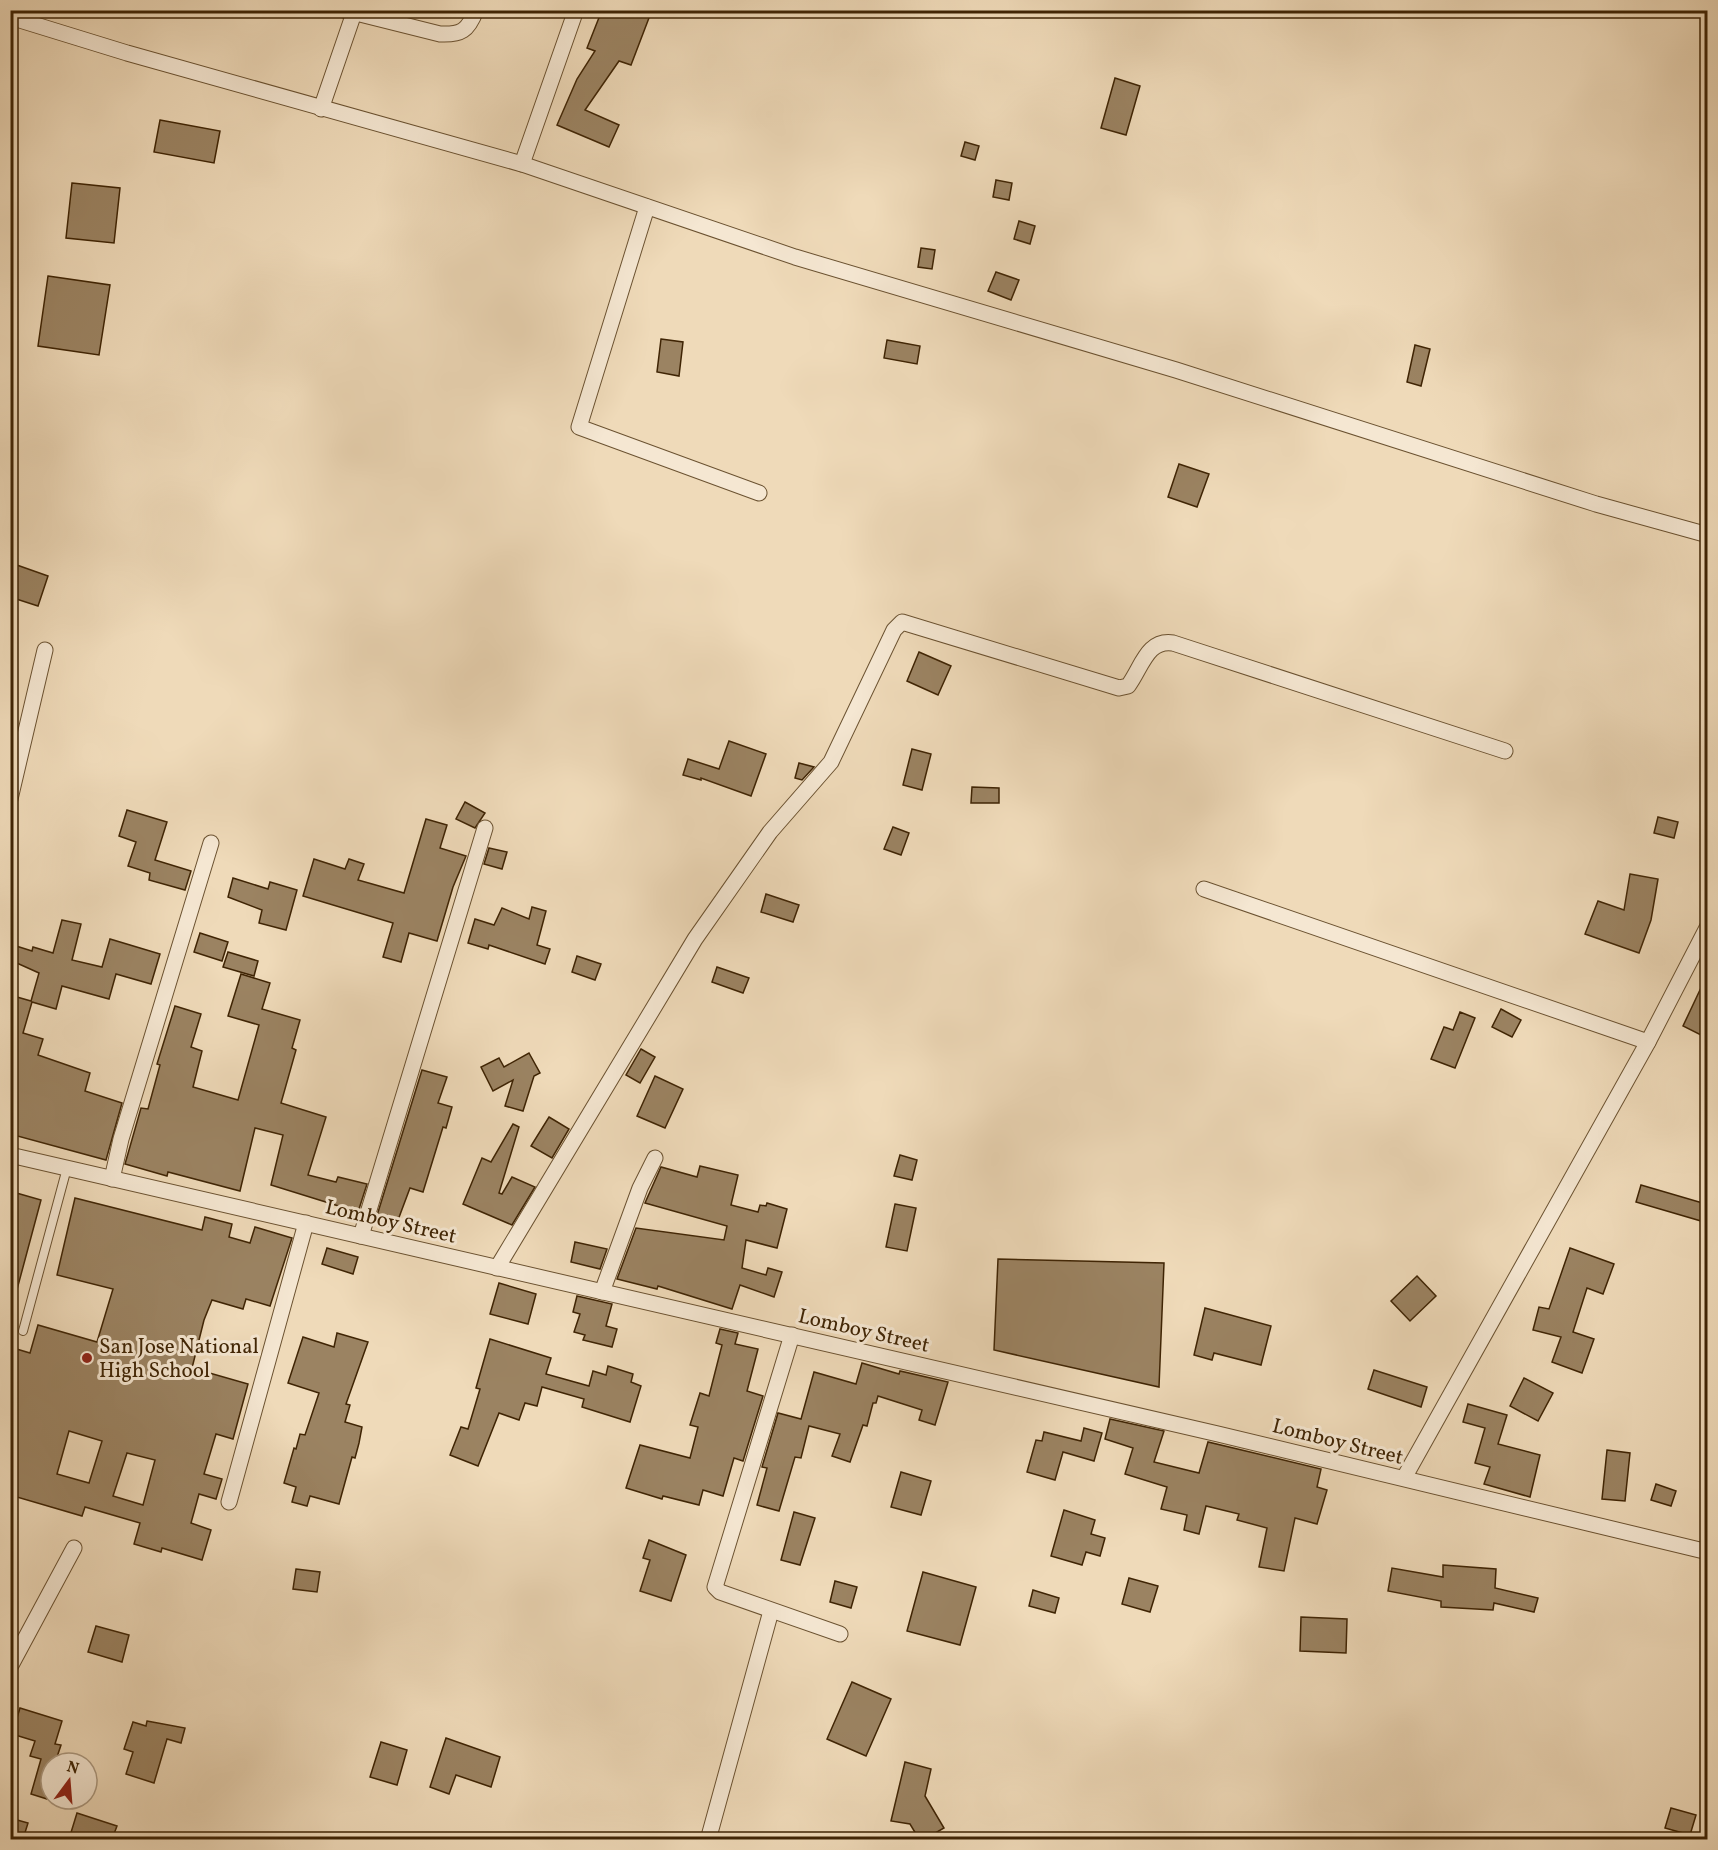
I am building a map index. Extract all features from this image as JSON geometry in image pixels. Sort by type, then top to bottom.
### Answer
[{"type":"street","points":[[321,109],[351,12],[440,34],[456,35],[468,27],[476,10]]},
{"type":"street","points":[[522,164],[576,10]]},
{"type":"street","points":[[10,17],[321,109],[522,164],[795,257],[1176,370],[1596,504],[1707,535]]},
{"type":"street","points":[[648,207],[579,428],[759,493]]},
{"type":"street","points":[[497,1268],[695,939],[770,832],[831,762],[894,630],[902,622],[1119,688],[1128,686],[1152,646],[1161,641],[1173,643],[1505,751]]},
{"type":"street","points":[[10,799],[45,650]]},
{"type":"street","points":[[361,1236],[485,828]]},
{"type":"street","points":[[112,1179],[124,1128],[211,843]]},
{"type":"street","points":[[1204,889],[1648,1042]]},
{"type":"street","points":[[1404,1479],[1648,1042],[1707,926]]},
{"type":"street","name":"Lomboy Street","points":[[10,1155],[792,1335],[1707,1552]]},
{"type":"street","points":[[602,1292],[640,1188],[655,1158]]},
{"type":"street","points":[[229,1502],[306,1223]]},
{"type":"street","points":[[792,1335],[715,1579],[715,1587],[720,1592],[840,1634]]},
{"type":"street","points":[[10,1667],[74,1548]]},
{"type":"street","points":[[708,1839],[771,1611]]},
{"type":"lane","points":[[23,1331],[67,1168]]},
{"type":"building","points":[[602,10],[652,10],[631,65],[619,61],[585,110],[619,125],[609,147],[557,125],[577,79],[595,51],[587,48]]},
{"type":"building","points":[[1115,78],[1140,86],[1126,135],[1101,128]]},
{"type":"building","points":[[160,120],[220,131],[214,163],[154,152]]},
{"type":"building","points":[[965,142],[979,146],[975,160],[961,156]]},
{"type":"building","points":[[996,180],[1012,183],[1009,200],[993,197]]},
{"type":"building","points":[[72,183],[120,188],[114,243],[66,238]]},
{"type":"building","points":[[1019,221],[1035,226],[1030,244],[1014,239]]},
{"type":"building","points":[[921,248],[935,250],[932,269],[918,267]]},
{"type":"building","points":[[996,272],[1019,280],[1011,300],[988,291]]},
{"type":"building","points":[[48,276],[110,285],[99,355],[38,346]]},
{"type":"building","points":[[661,339],[683,342],[679,376],[657,372]]},
{"type":"building","points":[[887,340],[920,346],[917,364],[884,358]]},
{"type":"building","points":[[1415,345],[1430,349],[1421,386],[1407,382]]},
{"type":"building","points":[[1179,464],[1209,474],[1197,507],[1168,497]]},
{"type":"building","points":[[14,564],[48,576],[38,606],[10,597],[10,575]]},
{"type":"building","points":[[919,652],[951,666],[938,695],[907,681]]},
{"type":"building","points":[[729,741],[766,754],[751,796],[701,778],[701,780],[683,775],[688,759],[719,769]]},
{"type":"building","points":[[912,749],[931,754],[922,790],[903,785]]},
{"type":"building","points":[[799,763],[814,767],[802,780],[795,778]]},
{"type":"building","points":[[972,787],[999,788],[999,803],[971,803]]},
{"type":"building","points":[[465,802],[485,813],[475,828],[456,819]]},
{"type":"building","points":[[127,810],[167,822],[155,860],[191,871],[185,890],[149,880],[150,873],[128,866],[136,842],[119,836]]},
{"type":"building","points":[[1658,817],[1678,822],[1674,838],[1654,833]]},
{"type":"building","points":[[426,819],[447,825],[440,848],[466,856],[453,887],[437,941],[409,933],[401,962],[383,957],[393,923],[303,896],[314,859],[345,869],[349,859],[364,864],[358,880],[404,893]]},
{"type":"building","points":[[893,827],[909,833],[901,855],[884,849]]},
{"type":"building","points":[[489,848],[507,852],[502,869],[484,864]]},
{"type":"building","points":[[1630,874],[1658,879],[1651,920],[1639,953],[1585,934],[1598,901],[1624,910]]},
{"type":"building","points":[[233,878],[268,889],[270,882],[297,890],[286,930],[259,923],[262,910],[228,897]]},
{"type":"building","points":[[766,894],[799,905],[793,922],[761,912]]},
{"type":"building","points":[[532,907],[546,911],[537,945],[550,949],[545,964],[489,945],[488,949],[468,943],[475,919],[494,925],[502,908],[529,919]]},
{"type":"building","points":[[62,920],[81,924],[72,960],[102,967],[110,939],[160,954],[151,984],[116,974],[109,999],[62,986],[56,1009],[32,1002],[23,1033],[43,1039],[38,1055],[90,1073],[85,1091],[122,1103],[106,1160],[10,1134],[10,995],[31,1001],[39,973],[10,960],[10,944],[32,951],[33,947],[53,953]]},
{"type":"building","points":[[200,933],[228,942],[222,961],[194,952]]},
{"type":"building","points":[[228,952],[258,961],[254,976],[223,967]]},
{"type":"building","points":[[577,956],[601,964],[595,980],[572,972]]},
{"type":"building","points":[[717,967],[749,978],[743,993],[712,982]]},
{"type":"building","points":[[241,974],[270,983],[262,1009],[300,1020],[292,1048],[296,1050],[281,1103],[326,1117],[308,1175],[336,1182],[338,1177],[367,1184],[358,1212],[271,1185],[283,1135],[255,1128],[240,1191],[168,1172],[167,1176],[125,1164],[141,1108],[148,1109],[160,1065],[157,1064],[175,1006],[201,1014],[191,1047],[202,1051],[193,1087],[238,1100],[259,1025],[228,1016]]},
{"type":"building","points":[[1707,975],[1707,1038],[1683,1026]]},
{"type":"building","points":[[1501,1009],[1521,1020],[1512,1037],[1492,1027]]},
{"type":"building","points":[[1460,1012],[1475,1018],[1455,1068],[1431,1059],[1444,1027],[1453,1030]]},
{"type":"building","points":[[641,1049],[655,1057],[640,1083],[626,1075]]},
{"type":"building","points":[[529,1053],[540,1073],[534,1076],[523,1111],[505,1106],[513,1080],[493,1091],[481,1067],[499,1058],[504,1067]]},
{"type":"building","points":[[422,1070],[447,1077],[438,1103],[452,1107],[446,1128],[443,1127],[423,1192],[410,1188],[395,1228],[375,1222]]},
{"type":"building","points":[[655,1076],[683,1089],[665,1128],[637,1116]]},
{"type":"building","points":[[549,1117],[569,1129],[552,1158],[531,1146]]},
{"type":"building","points":[[513,1124],[519,1127],[499,1193],[502,1194],[512,1177],[535,1187],[512,1225],[463,1204],[482,1158],[491,1162]]},
{"type":"building","points":[[900,1155],[917,1160],[912,1180],[894,1176]]},
{"type":"building","points":[[700,1166],[738,1175],[731,1205],[758,1212],[760,1205],[766,1206],[767,1203],[787,1209],[777,1248],[746,1240],[742,1268],[766,1275],[768,1268],[782,1272],[774,1297],[740,1285],[732,1309],[658,1286],[657,1289],[617,1279],[636,1228],[724,1240],[727,1226],[645,1203],[661,1167],[697,1177]]},
{"type":"building","points":[[1641,1185],[1706,1204],[1701,1221],[1636,1202]]},
{"type":"building","points":[[13,1192],[41,1200],[15,1297],[10,1296],[10,1201]]},
{"type":"building","points":[[75,1198],[202,1230],[205,1217],[232,1224],[229,1237],[250,1243],[255,1227],[292,1238],[270,1306],[246,1299],[243,1309],[212,1300],[204,1320],[192,1368],[248,1384],[233,1439],[216,1434],[204,1474],[222,1479],[216,1499],[199,1494],[191,1523],[211,1530],[202,1560],[162,1548],[161,1552],[134,1544],[140,1523],[85,1507],[82,1516],[10,1495],[10,1347],[30,1353],[38,1325],[97,1342],[113,1289],[57,1275]],"holes":[[[69,1431],[102,1441],[89,1483],[57,1474]],[[127,1453],[155,1460],[143,1505],[113,1496]]]},
{"type":"building","points":[[895,1204],[916,1208],[907,1251],[886,1247]]},
{"type":"building","points":[[575,1242],[607,1249],[600,1269],[571,1262]]},
{"type":"building","points":[[327,1248],[358,1257],[353,1274],[322,1264]]},
{"type":"building","points":[[1570,1248],[1614,1264],[1603,1294],[1587,1288],[1573,1332],[1594,1339],[1582,1373],[1552,1362],[1561,1337],[1533,1330],[1539,1307],[1549,1309]]},
{"type":"building","points":[[998,1259],[1164,1263],[1159,1387],[994,1350]]},
{"type":"building","points":[[1417,1276],[1436,1296],[1410,1321],[1391,1301]]},
{"type":"building","points":[[499,1283],[536,1294],[528,1324],[490,1314]]},
{"type":"building","points":[[577,1296],[612,1304],[606,1326],[617,1329],[612,1347],[583,1340],[585,1335],[574,1332],[580,1314],[573,1312]]},
{"type":"building","points":[[1205,1308],[1271,1326],[1261,1365],[1214,1353],[1212,1360],[1194,1355]]},
{"type":"building","points":[[720,1329],[738,1333],[735,1344],[758,1349],[747,1391],[763,1396],[743,1461],[734,1458],[723,1496],[703,1490],[699,1505],[663,1496],[662,1499],[626,1488],[640,1445],[690,1458],[698,1427],[690,1425],[700,1393],[709,1396],[722,1345],[716,1343]]},
{"type":"building","points":[[337,1333],[368,1342],[346,1404],[350,1405],[345,1422],[362,1427],[355,1458],[352,1457],[339,1504],[310,1496],[307,1506],[292,1502],[296,1487],[284,1483],[294,1448],[296,1449],[300,1434],[305,1435],[319,1393],[288,1383],[303,1337],[334,1347]]},
{"type":"building","points":[[490,1339],[551,1358],[546,1374],[589,1386],[593,1371],[606,1375],[608,1366],[633,1374],[631,1382],[641,1386],[630,1422],[582,1407],[584,1399],[542,1387],[537,1406],[525,1403],[519,1420],[499,1413],[478,1466],[450,1455],[461,1427],[468,1429],[480,1389],[476,1388]]},
{"type":"building","points":[[862,1363],[899,1374],[900,1371],[948,1382],[935,1425],[919,1420],[922,1410],[878,1396],[876,1403],[873,1403],[867,1426],[863,1425],[850,1462],[832,1456],[840,1434],[809,1426],[801,1458],[795,1457],[779,1511],[757,1505],[767,1468],[762,1467],[778,1413],[801,1419],[814,1372],[856,1384]]},
{"type":"building","points":[[1374,1370],[1427,1387],[1421,1407],[1368,1389]]},
{"type":"building","points":[[1524,1378],[1553,1393],[1538,1421],[1510,1406]]},
{"type":"building","points":[[1468,1404],[1507,1415],[1498,1444],[1540,1455],[1530,1497],[1484,1484],[1490,1467],[1475,1463],[1485,1428],[1463,1422]]},
{"type":"building","points":[[1110,1419],[1164,1431],[1154,1462],[1199,1473],[1208,1442],[1321,1469],[1317,1487],[1327,1490],[1317,1524],[1295,1518],[1284,1571],[1259,1567],[1267,1528],[1237,1520],[1239,1514],[1206,1506],[1199,1534],[1184,1530],[1187,1515],[1161,1509],[1167,1487],[1125,1474],[1133,1448],[1105,1439]]},
{"type":"building","points":[[1084,1428],[1102,1433],[1094,1461],[1063,1452],[1055,1480],[1027,1472],[1036,1440],[1042,1441],[1044,1432],[1081,1441]]},
{"type":"building","points":[[1607,1450],[1630,1453],[1625,1501],[1602,1499]]},
{"type":"building","points":[[901,1472],[931,1481],[921,1515],[891,1507]]},
{"type":"building","points":[[1656,1484],[1676,1491],[1671,1506],[1651,1500]]},
{"type":"building","points":[[1064,1510],[1095,1520],[1091,1534],[1105,1538],[1100,1556],[1086,1552],[1082,1565],[1051,1556]]},
{"type":"building","points":[[794,1512],[815,1518],[800,1565],[781,1560]]},
{"type":"building","points":[[649,1540],[686,1555],[671,1601],[640,1591],[650,1560],[643,1558]]},
{"type":"building","points":[[1443,1565],[1496,1569],[1495,1588],[1538,1598],[1534,1612],[1494,1603],[1493,1610],[1441,1607],[1441,1601],[1388,1591],[1392,1568],[1443,1577]]},
{"type":"building","points":[[296,1569],[320,1572],[317,1592],[293,1589]]},
{"type":"building","points":[[923,1572],[976,1587],[960,1645],[907,1631]]},
{"type":"building","points":[[1129,1578],[1158,1586],[1150,1612],[1122,1604]]},
{"type":"building","points":[[835,1581],[857,1587],[851,1608],[830,1602]]},
{"type":"building","points":[[1033,1590],[1059,1598],[1055,1613],[1029,1606]]},
{"type":"building","points":[[1301,1617],[1347,1619],[1346,1653],[1300,1651]]},
{"type":"building","points":[[96,1626],[129,1635],[122,1662],[88,1652]]},
{"type":"building","points":[[852,1682],[891,1699],[866,1756],[827,1739]]},
{"type":"building","points":[[20,1708],[62,1721],[55,1744],[61,1745],[59,1751],[39,1751],[39,1758],[30,1756],[35,1741],[12,1734]]},
{"type":"building","points":[[147,1721],[185,1728],[181,1743],[167,1739],[154,1783],[126,1774],[133,1752],[124,1749],[133,1722],[146,1726]]},
{"type":"building","points":[[446,1738],[500,1757],[491,1787],[456,1775],[449,1794],[430,1787]]},
{"type":"building","points":[[381,1742],[407,1750],[397,1785],[370,1777]]},
{"type":"building","points":[[905,1762],[931,1769],[925,1796],[944,1828],[925,1839],[919,1839],[910,1824],[891,1821]]},
{"type":"building","points":[[39,1766],[39,1796],[31,1794]]},
{"type":"building","points":[[1671,1808],[1696,1815],[1690,1835],[1665,1828]]},
{"type":"building","points":[[77,1813],[117,1826],[112,1839],[69,1839]]},
{"type":"building","points":[[10,1818],[28,1823],[23,1839],[10,1839]]},
{"type":"place","name":"San Jose National High School","points":[[87,1358]]}]
